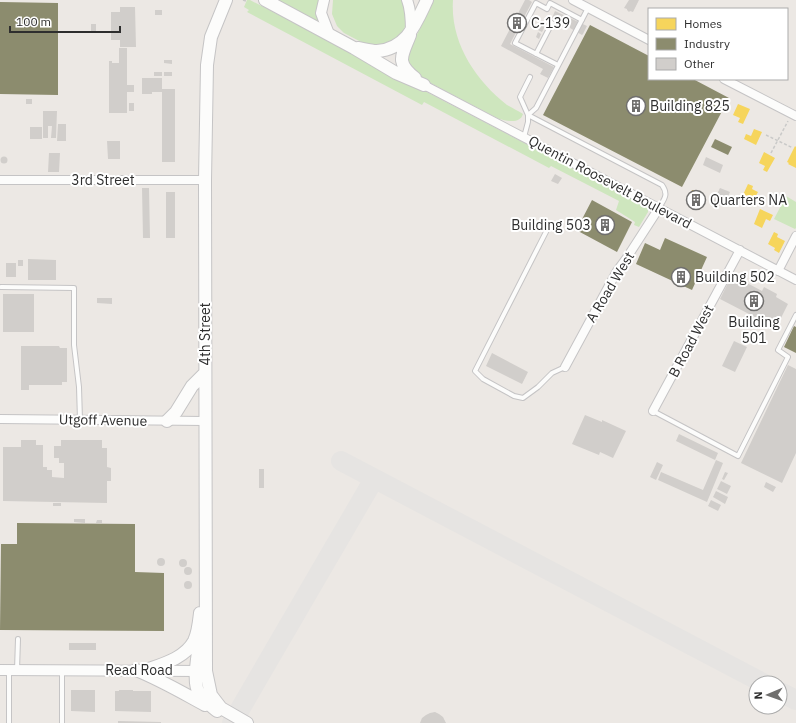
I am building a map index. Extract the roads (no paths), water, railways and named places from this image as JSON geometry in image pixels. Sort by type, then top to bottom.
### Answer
[{"type":"main road","name":"4th Street","points":[[201,671],[206,576],[205,180],[207,65],[211,37],[226,0]]},
{"type":"main road","points":[[265,0],[329,34],[396,73],[424,85]]},
{"type":"main road","points":[[424,85],[406,71],[402,64],[402,56],[411,32],[427,0]]},
{"type":"main road","points":[[354,48],[376,51],[388,49],[402,41],[411,32]]},
{"type":"main road","points":[[167,421],[176,412],[192,386],[205,372]]},
{"type":"main road","points":[[141,670],[184,654],[189,648],[198,629],[206,576]]},
{"type":"main road","points":[[206,576],[214,677],[219,695],[226,703],[230,713]]},
{"type":"main road","points":[[141,670],[217,711],[230,713]]},
{"type":"main road","points":[[201,671],[196,682],[198,692],[203,699],[217,711]]},
{"type":"main road","points":[[201,671],[211,695],[220,708],[247,723]]},
{"type":"street","points":[[324,0],[321,13],[329,34]]},
{"type":"street","points":[[407,0],[411,16],[411,32]]},
{"type":"street","points":[[573,0],[648,39]]},
{"type":"street","points":[[726,80],[794,115]]},
{"type":"street","name":"Quentin Roosevelt Boulevard","points":[[424,85],[796,280]]},
{"type":"street","name":"3rd Street","points":[[0,180],[205,180]]},
{"type":"street","name":"A Road West","points":[[565,368],[618,271],[659,208]]},
{"type":"street","points":[[778,271],[796,236]]},
{"type":"street","name":"B Road West","points":[[653,411],[740,250]]},
{"type":"street","name":"Utgoff Avenue","points":[[0,419],[205,421]]},
{"type":"street","name":"Read Road","points":[[9,670],[201,671]]},
{"type":"lane","points":[[558,65],[516,43],[536,3],[547,9],[550,3],[582,20]]},
{"type":"lane","points":[[528,115],[536,108],[588,8]]},
{"type":"lane","points":[[536,54],[552,22]]},
{"type":"lane","points":[[524,137],[528,122],[528,115],[520,98],[530,77]]},
{"type":"lane","points":[[528,115],[662,185],[666,190],[666,195],[659,208]]},
{"type":"lane","points":[[548,228],[475,371],[483,379],[514,396],[523,398],[538,387],[552,373],[565,368]]},
{"type":"lane","points":[[1,287],[74,288],[74,345],[79,387],[80,420]]},
{"type":"lane","points":[[653,411],[738,456],[788,356],[778,350],[796,315]]},
{"type":"lane","points":[[9,723],[9,670],[18,639]]},
{"type":"lane","points":[[62,670],[62,723]]},
{"type":"place","name":"C-139","points":[[517,23]]},
{"type":"place","name":"Building 825","points":[[636,106]]},
{"type":"place","name":"Quarters NA","points":[[696,200]]},
{"type":"place","name":"Building 503","points":[[605,225]]},
{"type":"place","name":"Building 502","points":[[681,277]]},
{"type":"place","name":"Building 501","points":[[754,301]]}]
